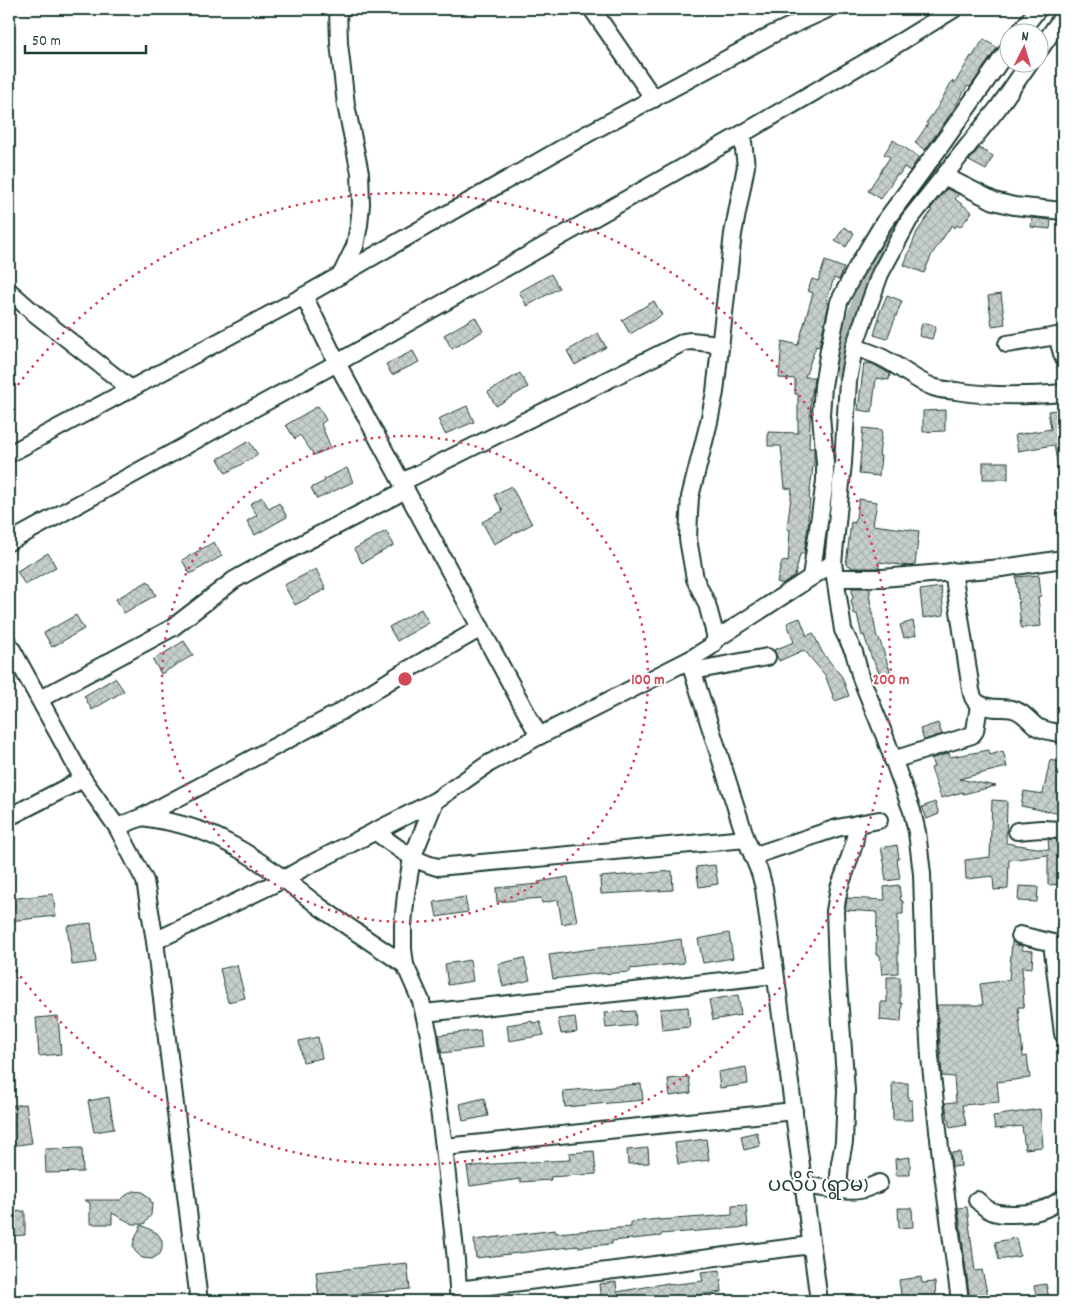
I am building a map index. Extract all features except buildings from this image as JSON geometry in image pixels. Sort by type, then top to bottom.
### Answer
[{"type":"street","points":[[338,9],[339,43],[346,105],[360,173],[361,204],[355,246],[341,275]]},
{"type":"street","points":[[592,9],[654,98]]},
{"type":"street","points":[[9,454],[304,296],[587,134],[773,34],[828,9]]},
{"type":"street","points":[[9,542],[337,363],[742,134],[954,9]]},
{"type":"street","points":[[1028,22],[1038,9]]},
{"type":"street","points":[[1050,35],[1063,16]]},
{"type":"street","points":[[814,576],[825,481],[820,415],[829,350],[839,302],[883,224],[1000,61]]},
{"type":"street","points":[[960,1301],[930,1056],[922,874],[917,832],[912,810],[882,728],[861,678],[854,652],[843,630],[835,570],[843,463],[843,389],[854,347],[880,274],[908,220],[998,108],[1023,72]]},
{"type":"street","points":[[715,640],[706,604],[695,579],[688,539],[689,514],[690,497],[715,392],[733,234],[746,166],[742,134]]},
{"type":"street","points":[[944,176],[994,200],[1014,206],[1063,210]]},
{"type":"street","points":[[9,291],[131,389]]},
{"type":"street","points":[[304,296],[337,363],[539,736]]},
{"type":"street","points":[[1007,344],[1060,336],[1063,357]]},
{"type":"street","points":[[40,698],[172,628],[234,580],[404,486],[684,342],[720,344]]},
{"type":"street","points":[[854,347],[871,352],[934,388],[998,396],[1063,394]]},
{"type":"street","points":[[822,403],[843,389]]},
{"type":"street","points":[[691,666],[715,640],[814,576],[835,570],[882,578],[1002,568],[1063,559]]},
{"type":"street","points":[[952,571],[974,700],[988,707],[1013,709],[1042,730],[1063,734]]},
{"type":"street","points":[[116,827],[142,817],[340,712],[397,676],[481,628]]},
{"type":"street","points":[[9,644],[83,779],[116,827],[145,880],[155,941],[199,1301]]},
{"type":"street","points":[[155,941],[284,879],[435,801],[488,764],[539,736],[691,666],[767,657]]},
{"type":"street","points":[[691,666],[746,839],[764,888],[819,1301]]},
{"type":"street","points":[[893,760],[972,735],[975,731],[979,704]]},
{"type":"street","points":[[9,817],[83,779]]},
{"type":"street","points":[[435,801],[412,858],[403,924],[403,948],[405,966],[421,1001],[429,1035],[444,1147],[458,1296],[811,1245]]},
{"type":"street","points":[[142,817],[167,820],[207,833],[227,842],[284,879],[320,907],[405,966]]},
{"type":"street","points":[[753,856],[837,828],[879,820]]},
{"type":"street","points":[[838,1190],[844,1142],[846,1090],[835,912],[838,888],[854,844],[857,824]]},
{"type":"street","points":[[1017,831],[1063,830]]},
{"type":"street","points":[[375,832],[412,858],[437,867],[746,839]]},
{"type":"street","points":[[1020,935],[1058,945],[1063,1034]]},
{"type":"street","points":[[424,1012],[775,975]]},
{"type":"street","points":[[444,1147],[794,1111]]},
{"type":"street","points":[[803,1185],[838,1190],[861,1190],[878,1183]]},
{"type":"street","points":[[977,1200],[988,1210],[996,1213],[1027,1214],[1042,1211],[1063,1198]]},
{"type":"waterway","points":[[844,372],[845,347],[876,259],[935,165]]},
{"type":"district","name":"ပလိပ် (ရွာမ)","points":[[818,1187]]}]
